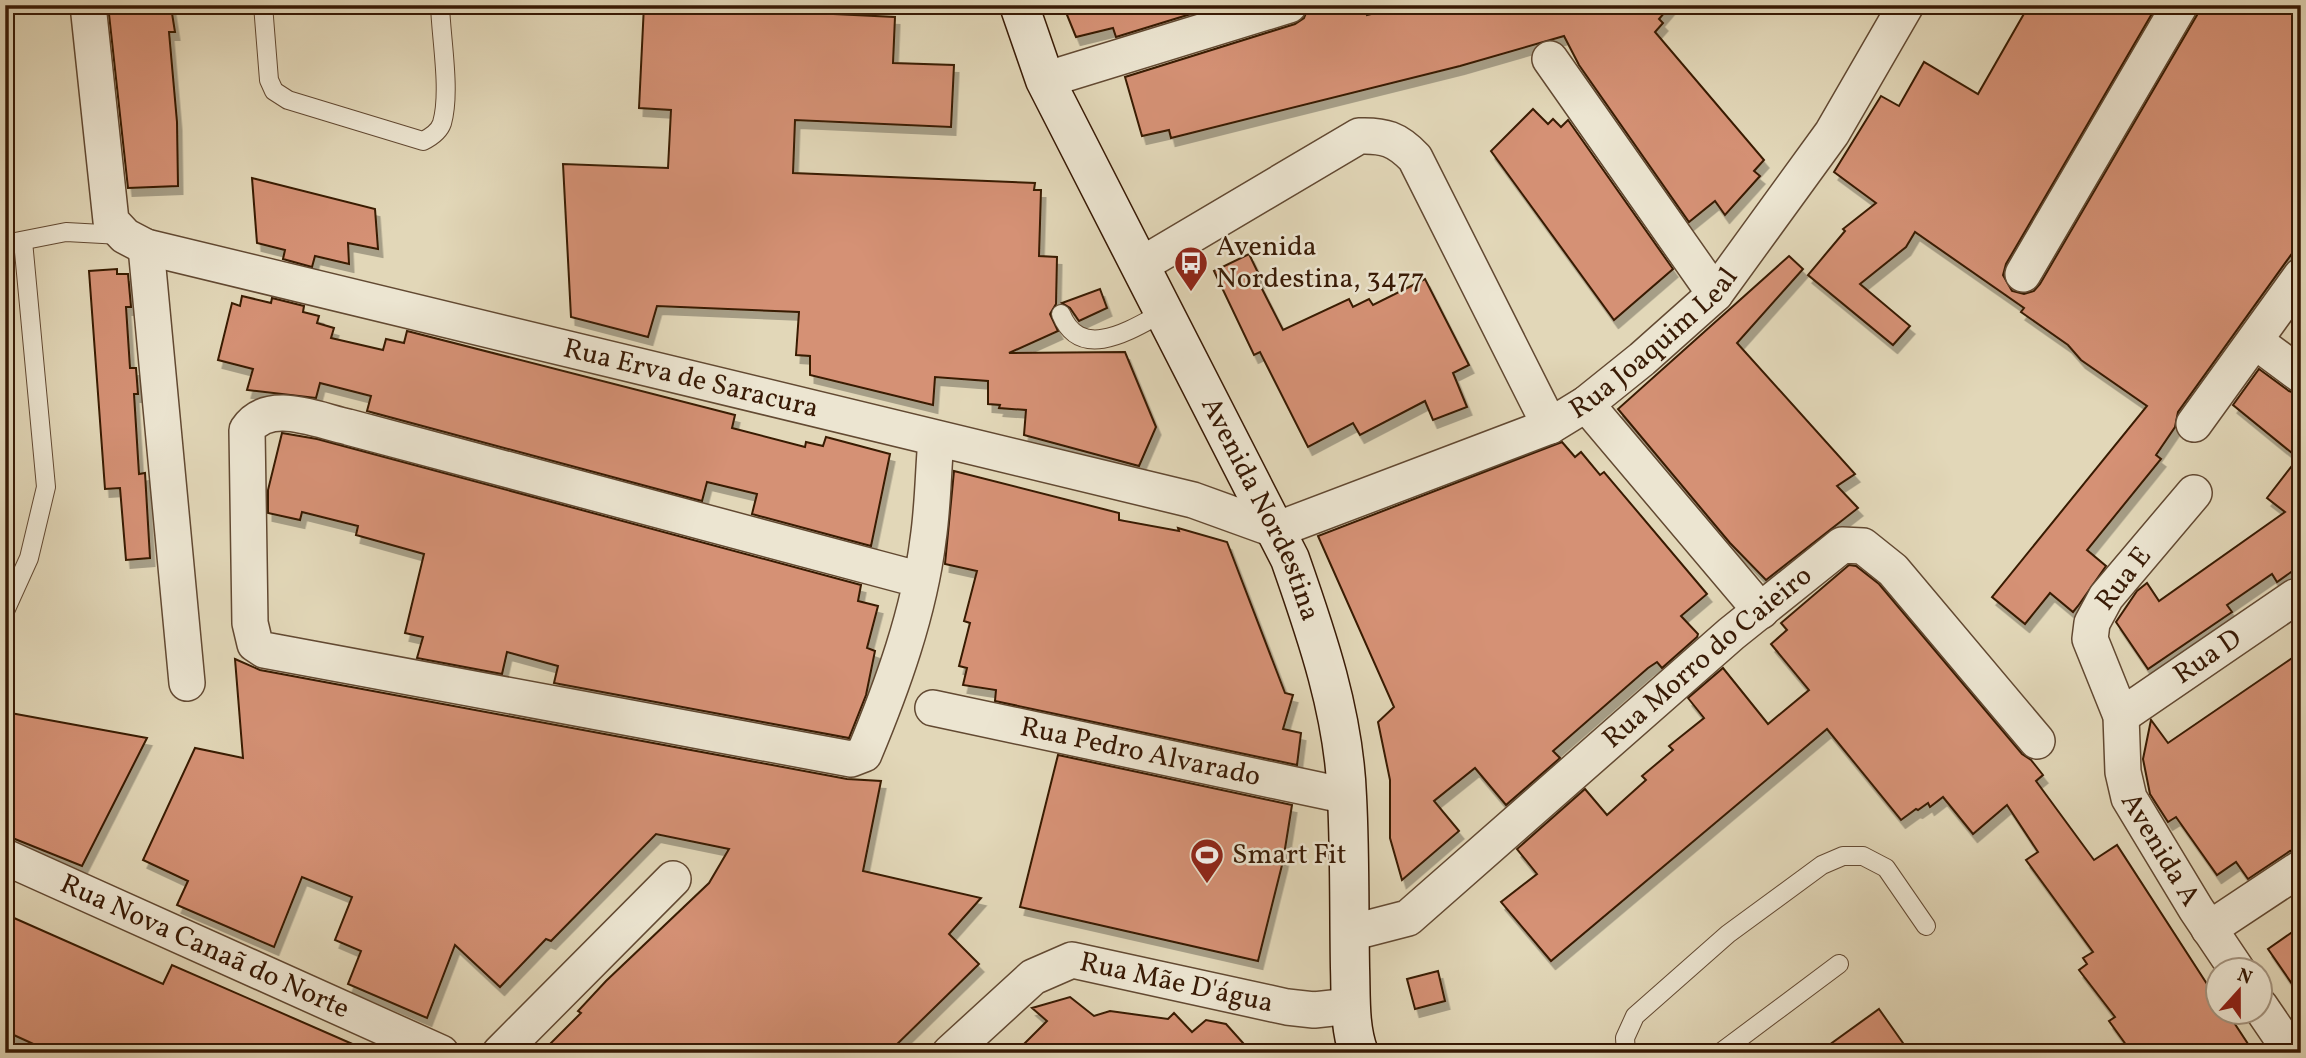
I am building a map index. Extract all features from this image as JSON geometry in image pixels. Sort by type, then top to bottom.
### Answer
[{"type":"main road","name":"Avenida Nordestina","points":[[1019,5],[1045,80],[1276,530],[1290,559],[1315,631],[1334,702],[1347,796],[1351,1006],[1355,1051]]},
{"type":"street","points":[[88,5],[127,235],[187,683]]},
{"type":"street","points":[[1045,80],[1289,5]]},
{"type":"street","points":[[2023,274],[2180,5]]},
{"type":"street","name":"Rua Joaquim Leal","points":[[1276,530],[1550,426],[1586,404],[1715,294],[1832,133],[1903,6]]},
{"type":"street","points":[[1550,59],[1715,294]]},
{"type":"street","points":[[1141,265],[1359,136],[1384,135],[1402,144],[1415,158],[1550,426]]},
{"type":"street","name":"Rua Erva de Saracura","points":[[127,235],[936,439],[1193,500],[1276,530]]},
{"type":"street","points":[[2194,424],[2301,276]]},
{"type":"street","points":[[2255,341],[2301,375]]},
{"type":"street","points":[[1586,404],[1761,611]]},
{"type":"street","points":[[921,580],[297,416],[265,413],[253,420],[247,430],[250,623],[255,644],[264,650],[851,759],[864,754],[871,738],[916,606],[929,539],[936,439]]},
{"type":"street","name":"Rua E","points":[[2121,716],[2090,639],[2092,622],[2106,597],[2194,492]]},
{"type":"street","name":"Rua Morro do Caieiro","points":[[1350,933],[1408,918],[1761,611],[1842,545],[1863,546],[1893,570],[2037,741]]},
{"type":"street","name":"Rua D","points":[[2121,716],[2295,597]]},
{"type":"street","name":"Rua Pedro Alvarado","points":[[933,708],[1347,796]]},
{"type":"street","name":"Avenida A","points":[[2121,716],[2123,772],[2129,798],[2227,956]]},
{"type":"street","name":"Rua Nova Canaã do Norte","points":[[5,857],[441,1053]]},
{"type":"street","points":[[2209,929],[2301,868]]},
{"type":"street","points":[[500,1053],[673,879]]},
{"type":"street","name":"Rua Mãe D'água","points":[[950,1053],[1033,977],[1072,960],[1287,1007],[1314,1010],[1351,1006]]},
{"type":"street","points":[[2273,1026],[2291,1053]]},
{"type":"lane","points":[[264,5],[269,80],[274,91],[306,107],[423,141],[435,135],[442,124],[444,98],[440,5]]},
{"type":"lane","points":[[5,611],[29,558],[46,487],[14,242],[66,232],[127,235]]},
{"type":"lane","points":[[1061,314],[1072,334],[1083,339],[1096,340],[1116,335],[1164,312]]},
{"type":"lane","points":[[1626,1053],[1625,1038],[1635,1016],[1728,934],[1833,860],[1843,856],[1863,856],[1886,868],[1926,926]]},
{"type":"lane","points":[[1720,1053],[1839,964]]},
{"type":"building","points":[[108,5],[171,7],[175,32],[169,32],[177,122],[178,186],[128,188]]},
{"type":"building","points":[[644,5],[895,17],[893,63],[954,65],[951,127],[795,120],[793,173],[1035,183],[1034,190],[1041,190],[1039,256],[1057,257],[1056,304],[1050,314],[1058,331],[1009,353],[1125,352],[1156,427],[1139,466],[1024,435],[1026,410],[999,408],[1000,405],[988,404],[988,381],[935,377],[933,405],[810,375],[810,356],[796,355],[799,312],[657,306],[648,337],[571,317],[563,164],[668,168],[671,110],[639,108]]},
{"type":"building","points":[[1088,5],[1220,5],[1116,37],[1113,28],[1076,37],[1065,10]]},
{"type":"building","points":[[1309,5],[1314,5],[1315,12],[1342,5],[1365,5],[1367,15],[1409,5],[1671,5],[1659,19],[1663,23],[1655,32],[1764,160],[1754,171],[1760,176],[1725,215],[1715,201],[1689,222],[1579,65],[1564,36],[1460,66],[1171,138],[1169,130],[1142,136],[1125,77],[1295,24],[1304,18]]},
{"type":"building","points":[[2029,5],[2157,5],[2006,264],[2003,275],[2012,291],[2024,294],[2034,291],[2040,284],[2197,15],[2200,5],[2301,5],[2301,241],[2178,412],[2175,427],[2156,455],[2161,459],[2087,550],[2106,566],[2078,606],[2073,612],[2050,593],[2025,624],[1992,597],[2147,406],[2081,360],[2068,345],[2021,312],[2024,308],[1915,232],[1906,247],[1860,284],[1910,326],[1893,345],[1808,275],[1845,231],[1843,229],[1876,203],[1834,172],[1881,96],[1899,106],[1924,62],[1978,94]]},
{"type":"building","points":[[1533,109],[1548,124],[1553,119],[1561,127],[1568,120],[1673,269],[1614,320],[1491,151]]},
{"type":"building","points":[[252,178],[375,209],[378,249],[348,243],[349,264],[315,256],[312,267],[283,259],[285,250],[257,243]]},
{"type":"building","points":[[1249,254],[1261,279],[1258,281],[1283,330],[1349,299],[1353,307],[1369,299],[1373,305],[1425,279],[1469,365],[1453,373],[1467,407],[1433,420],[1425,401],[1360,435],[1353,423],[1308,447],[1260,352],[1254,355],[1214,271]]},
{"type":"building","points":[[1789,256],[1803,269],[1737,343],[1855,474],[1837,486],[1858,508],[1766,580],[1730,543],[1618,409]]},
{"type":"building","points":[[117,269],[117,274],[128,274],[131,307],[126,307],[130,368],[136,368],[138,394],[134,394],[139,474],[145,473],[150,558],[126,560],[120,488],[105,489],[89,271]]},
{"type":"building","points":[[1100,289],[1107,308],[1079,321],[1070,308],[1062,303]]},
{"type":"building","points":[[242,296],[271,303],[272,298],[304,306],[303,312],[319,316],[317,323],[334,328],[331,338],[383,350],[386,339],[404,343],[407,331],[735,415],[732,428],[805,447],[806,442],[823,446],[826,437],[890,454],[871,546],[752,514],[757,494],[707,482],[702,501],[367,411],[371,396],[320,383],[316,398],[247,390],[253,369],[218,360],[232,303],[240,306]]},
{"type":"building","points":[[2259,369],[2289,391],[2301,395],[2301,565],[2277,582],[2272,574],[2227,605],[2232,612],[2148,669],[2116,622],[2137,591],[2147,583],[2159,601],[2285,512],[2267,498],[2298,458],[2233,405]]},
{"type":"building","points":[[282,433],[317,439],[861,585],[858,601],[878,606],[867,648],[875,651],[866,695],[849,738],[554,683],[558,666],[507,652],[502,674],[417,658],[423,637],[405,633],[424,554],[356,535],[358,526],[302,512],[300,520],[268,513],[268,490]]},
{"type":"building","points":[[1562,442],[1575,457],[1581,452],[1600,475],[1604,472],[1707,594],[1681,616],[1698,634],[1697,637],[1662,668],[1657,662],[1648,668],[1553,751],[1560,758],[1506,805],[1475,768],[1434,801],[1459,831],[1402,880],[1390,838],[1390,780],[1378,722],[1394,707],[1318,536]]},
{"type":"building","points":[[954,471],[1119,513],[1119,520],[1179,531],[1178,528],[1227,542],[1285,693],[1293,695],[1283,729],[1301,733],[1297,765],[995,701],[996,690],[963,685],[967,668],[959,666],[970,623],[964,621],[977,571],[945,564]]},
{"type":"building","points":[[1849,565],[1856,566],[1879,584],[2022,754],[2031,760],[2043,775],[2036,781],[2094,860],[2117,845],[2204,979],[2204,1026],[2236,1026],[2254,1053],[2132,1053],[2109,1021],[2115,1017],[2079,970],[2087,964],[2083,958],[2093,952],[2026,860],[2038,852],[2007,805],[1973,834],[1943,797],[1930,807],[1928,803],[1901,820],[1827,729],[1551,961],[1501,902],[1537,874],[1517,849],[1585,789],[1607,815],[1646,780],[1642,776],[1673,750],[1669,746],[1704,718],[1688,698],[1723,668],[1768,724],[1809,690],[1771,644],[1787,630],[1781,623]]},
{"type":"building","points":[[2301,652],[2301,848],[2290,851],[2248,879],[2236,862],[2217,875],[2176,817],[2168,822],[2150,794],[2143,759],[2151,720],[2168,743]]},
{"type":"building","points":[[235,659],[260,670],[847,779],[881,781],[863,871],[981,898],[949,934],[979,964],[888,1053],[541,1053],[581,1013],[578,1011],[606,981],[709,883],[729,849],[656,834],[551,941],[546,939],[500,987],[455,945],[427,1018],[348,984],[361,951],[335,940],[352,897],[302,877],[274,947],[177,905],[188,881],[143,860],[195,748],[243,758]]},
{"type":"building","points":[[5,712],[147,738],[82,866],[5,835]]},
{"type":"building","points":[[1058,755],[1292,805],[1283,861],[1258,961],[1020,907]]},
{"type":"building","points":[[5,914],[163,984],[172,965],[373,1053],[53,1053],[5,1031]]},
{"type":"building","points":[[2301,926],[2301,997],[2274,956],[2268,949]]},
{"type":"building","points":[[1438,971],[1445,1001],[1415,1009],[1407,979]]},
{"type":"building","points":[[1070,997],[1094,1016],[1110,1011],[1168,1019],[1174,1013],[1192,1032],[1206,1020],[1226,1024],[1252,1053],[1015,1053],[1047,1021],[1032,1008]]},
{"type":"building","points":[[1879,1009],[1910,1053],[1818,1053]]},
{"type":"place","name":"Avenida Nordestina, 3477","points":[[1191,293]]},
{"type":"place","name":"Smart Fit","points":[[1207,885]]}]
